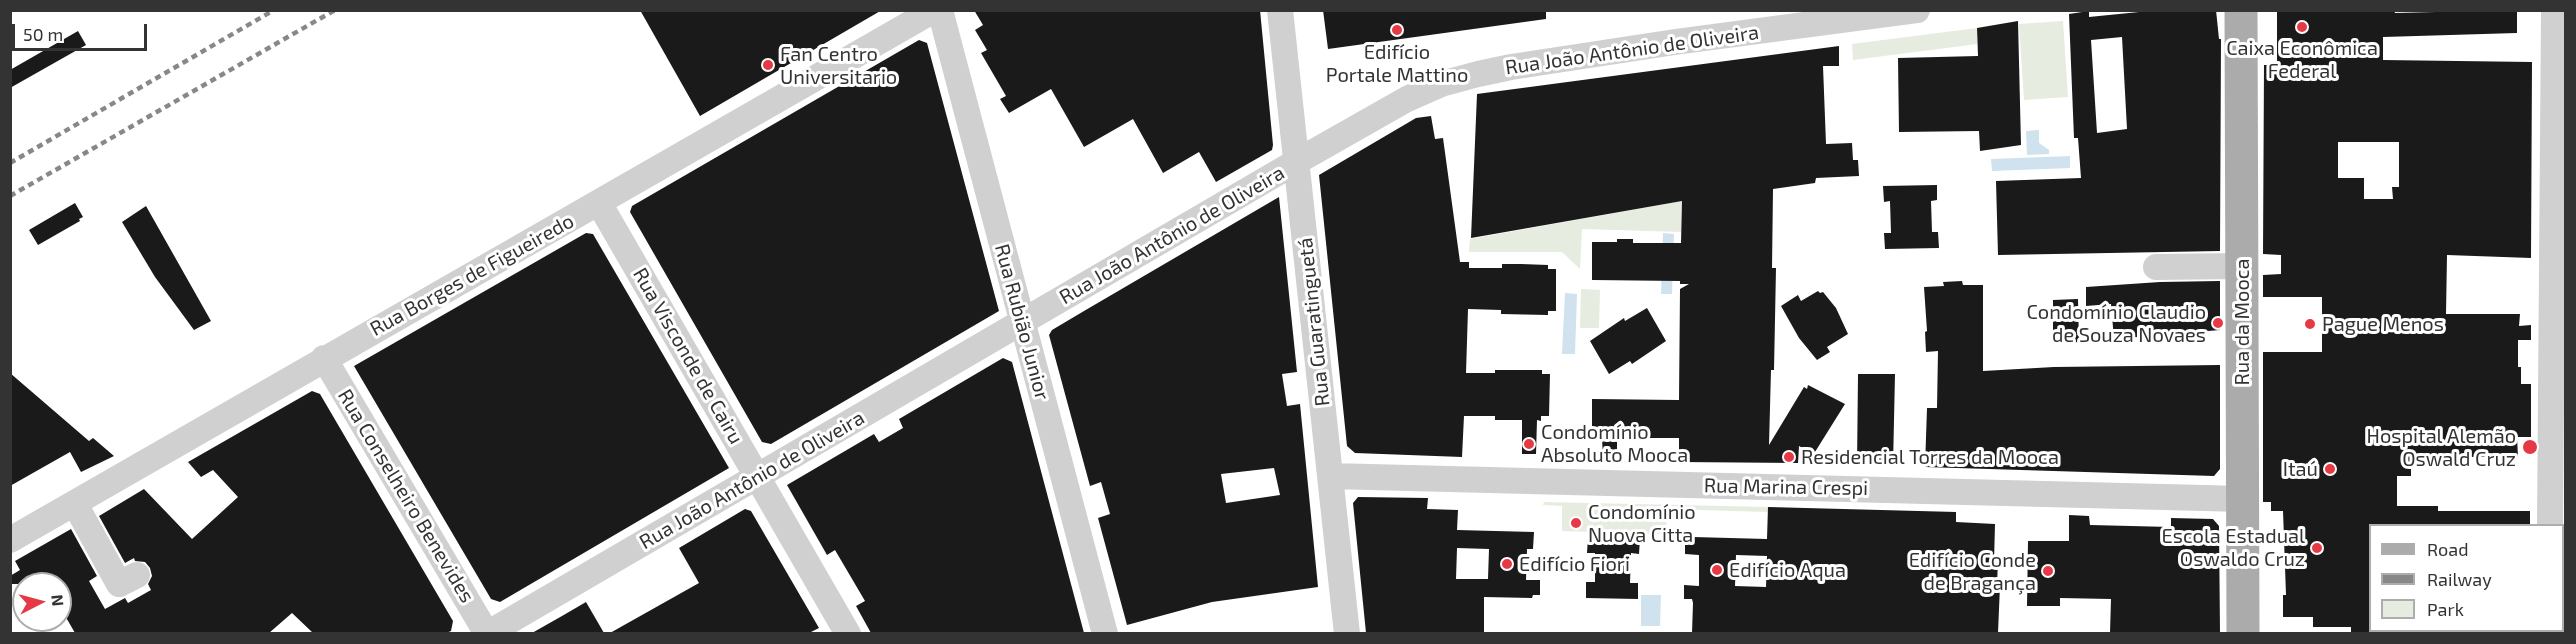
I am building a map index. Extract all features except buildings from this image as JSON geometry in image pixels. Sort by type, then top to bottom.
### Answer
[{"type":"main road","name":"Rua da Mooca","points":[[2241,10],[2242,633]]},
{"type":"street","name":"Rua Borges de Figueiredo","points":[[10,540],[934,10]]},
{"type":"street","name":"Rua Rubião Junior","points":[[940,10],[1105,633]]},
{"type":"street","name":"Rua Guaratinguetá","points":[[1280,10],[1347,633]]},
{"type":"street","name":"Rua João Antônio de Oliveira","points":[[487,633],[1296,162],[1407,99],[1440,84],[1478,74],[1675,42],[1917,10]]},
{"type":"street","points":[[2550,524],[2554,10]]},
{"type":"street","name":"Rua Visconde de Cairu","points":[[599,203],[848,633]]},
{"type":"street","points":[[2156,267],[2242,266]]},
{"type":"street","name":"Rua Conselheiro Benevides","points":[[324,358],[487,633]]},
{"type":"street","name":"Rua Marina Crespi","points":[[1330,476],[2243,499]]},
{"type":"street","points":[[75,504],[119,584],[137,575]]},
{"type":"green space","points":[[2063,21],[2068,97],[2024,100],[2019,24]]},
{"type":"green space","points":[[1977,28],[1977,44],[1853,60],[1852,44]]},
{"type":"green space","points":[[1682,201],[1681,232],[1582,229],[1580,269],[1562,252],[1469,252],[1470,239]]},
{"type":"green space","points":[[1581,289],[1600,290],[1599,328],[1580,328]]},
{"type":"green space","points":[[1544,502],[1768,507],[1768,512],[1667,509],[1666,534],[1562,531],[1562,506],[1543,505]]},
{"type":"water","points":[[2039,130],[2039,143],[2049,150],[2049,154],[2027,155],[2026,131]]},
{"type":"water","points":[[2070,156],[2070,168],[1992,171],[1991,159]]},
{"type":"water","points":[[1663,233],[1674,234],[1672,294],[1661,294]]},
{"type":"water","points":[[1565,293],[1577,294],[1575,354],[1562,354]]},
{"type":"water","points":[[1641,595],[1661,595],[1660,626],[1641,626]]},
{"type":"railway","points":[[10,163],[274,10]]},
{"type":"railway","points":[[10,196],[335,10]]},
{"type":"place","name":"Caixa Econômica Federal","points":[[2302,27]]},
{"type":"place","name":"Edifício Portale Mattino","points":[[1397,30]]},
{"type":"place","name":"Fan Centro Universitario","points":[[768,65]]},
{"type":"place","name":"Condomínio Claudio de Souza Novaes","points":[[2218,323]]},
{"type":"place","name":"Pague Menos","points":[[2310,324]]},
{"type":"place","name":"Condomínio Absoluto Mooca","points":[[1529,444]]},
{"type":"place","name":"Hospital Alemão Oswald Cruz","points":[[2530,447]]},
{"type":"place","name":"Residencial Torres da Mooca","points":[[1789,457]]},
{"type":"place","name":"Itaú","points":[[2330,469]]},
{"type":"place","name":"Condomínio Nuova Citta","points":[[1576,523]]},
{"type":"place","name":"Escola Estadual Oswaldo Cruz","points":[[2317,548]]},
{"type":"place","name":"Edifício Fiori","points":[[1507,564]]},
{"type":"place","name":"Edifício Aqua","points":[[1717,570]]},
{"type":"place","name":"Edifício Conde de Bragança","points":[[2048,571]]}]
